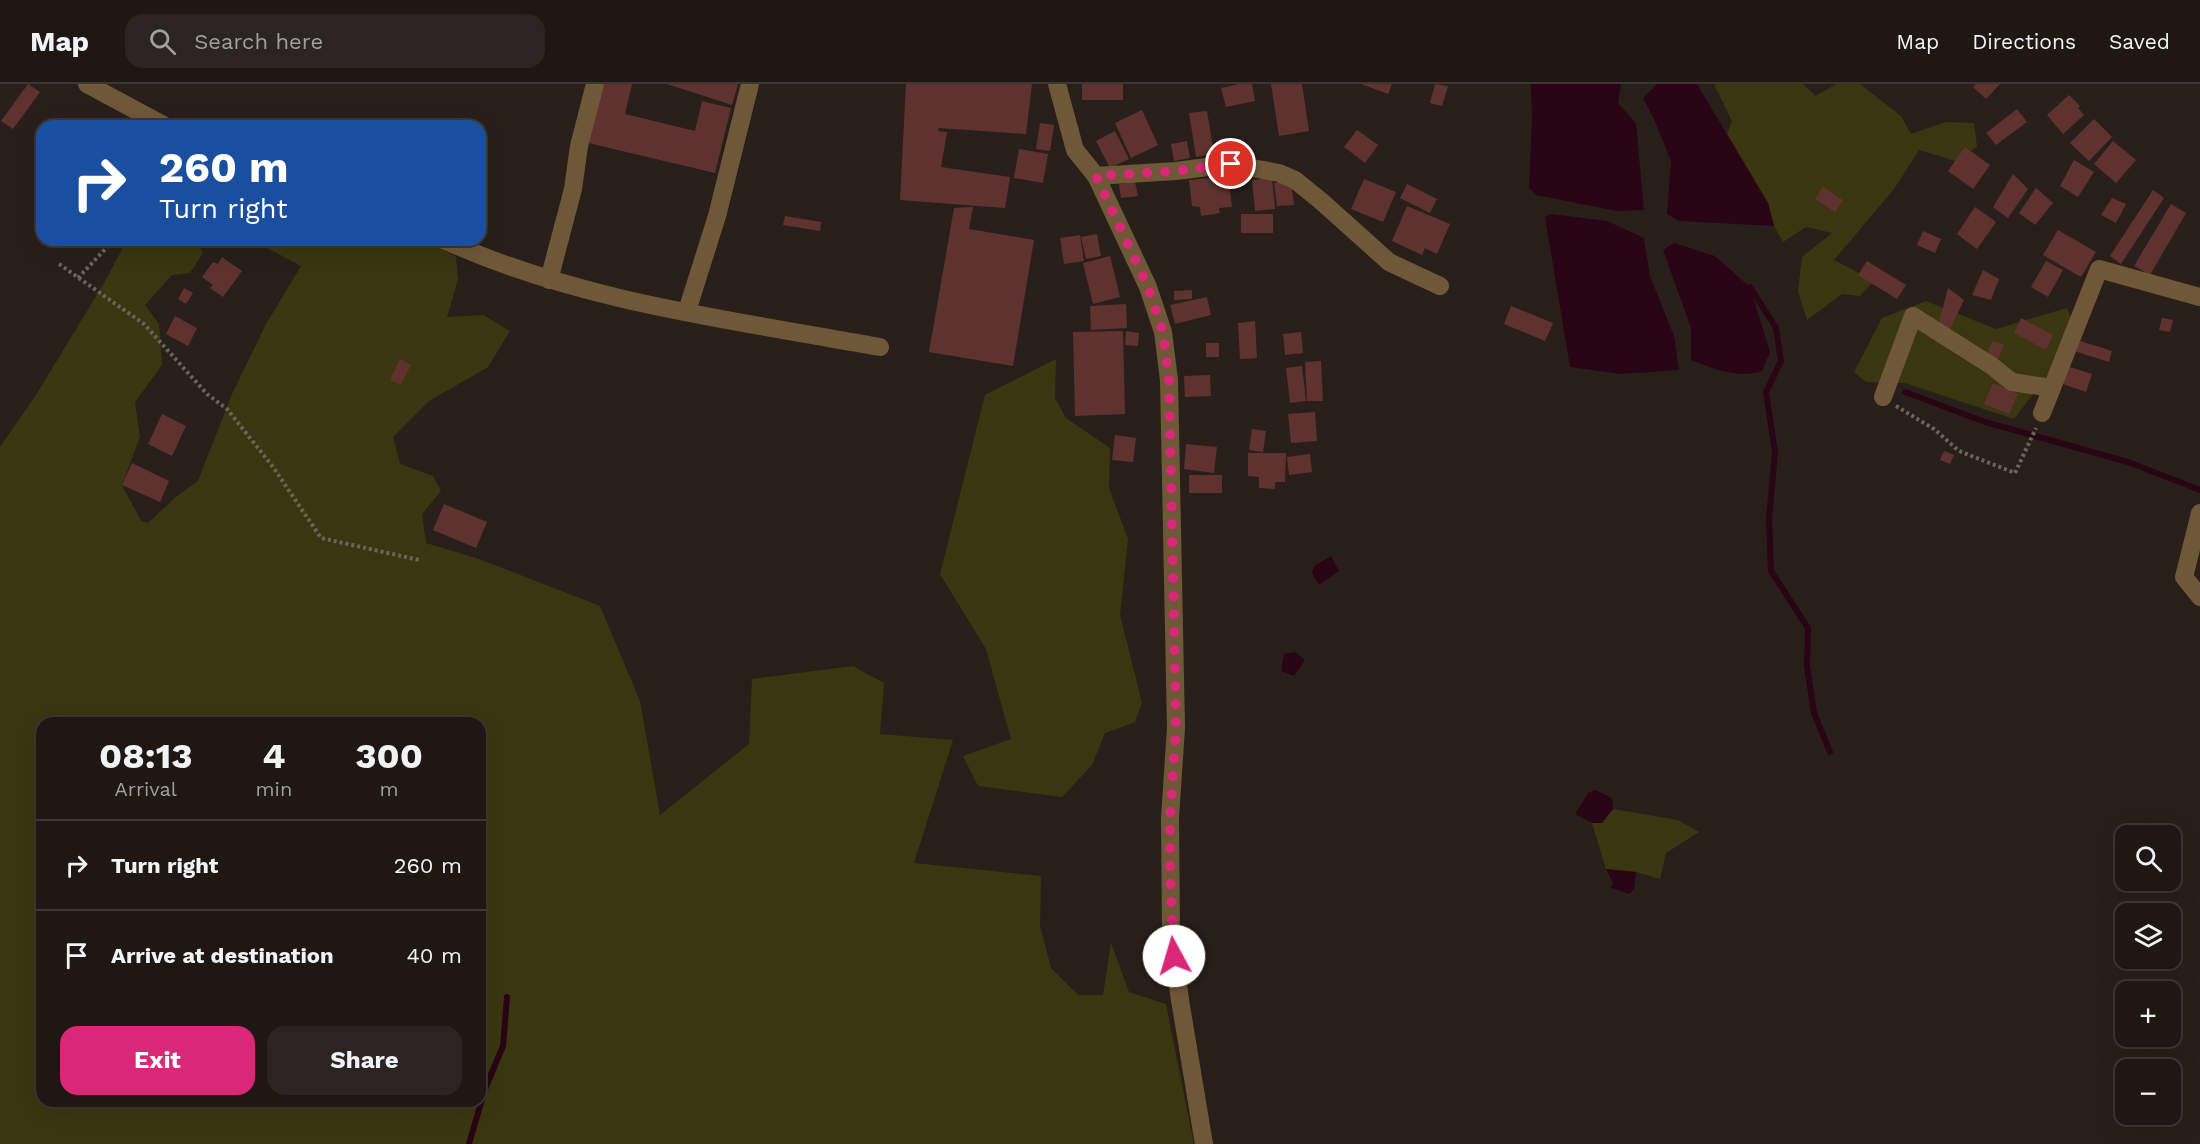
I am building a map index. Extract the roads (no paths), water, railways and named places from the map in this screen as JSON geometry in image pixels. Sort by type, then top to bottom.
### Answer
[{"type":"street","points":[[87,84],[154,120]]},
{"type":"street","points":[[549,280],[573,189],[579,146],[595,84]]},
{"type":"street","points":[[687,311],[717,216],[750,84]]},
{"type":"street","points":[[1057,84],[1075,150],[1096,176],[1148,287],[1163,332],[1169,380],[1176,728],[1170,818],[1171,934],[1181,1011],[1204,1144]]},
{"type":"street","points":[[1096,176],[1176,171],[1231,164],[1279,173],[1304,187],[1389,262],[1440,286]]},
{"type":"street","points":[[457,246],[549,280],[687,311],[880,347]]},
{"type":"street","points":[[2042,413],[2099,269],[2200,297]]},
{"type":"street","points":[[1883,398],[1913,316],[1992,366],[2012,382],[2052,388]]},
{"type":"street","points":[[2200,513],[2184,577],[2200,597]]},
{"type":"waterway","points":[[1750,287],[1776,328],[1781,361],[1766,392],[1775,452],[1769,520],[1771,571],[1808,628],[1807,666],[1814,713],[1830,752]]},
{"type":"waterway","points":[[1905,392],[1985,422],[2128,462],[2200,490]]},
{"type":"waterway","points":[[486,1087],[503,1046],[507,997]]},
{"type":"waterway","points":[[469,1144],[480,1107]]}]
